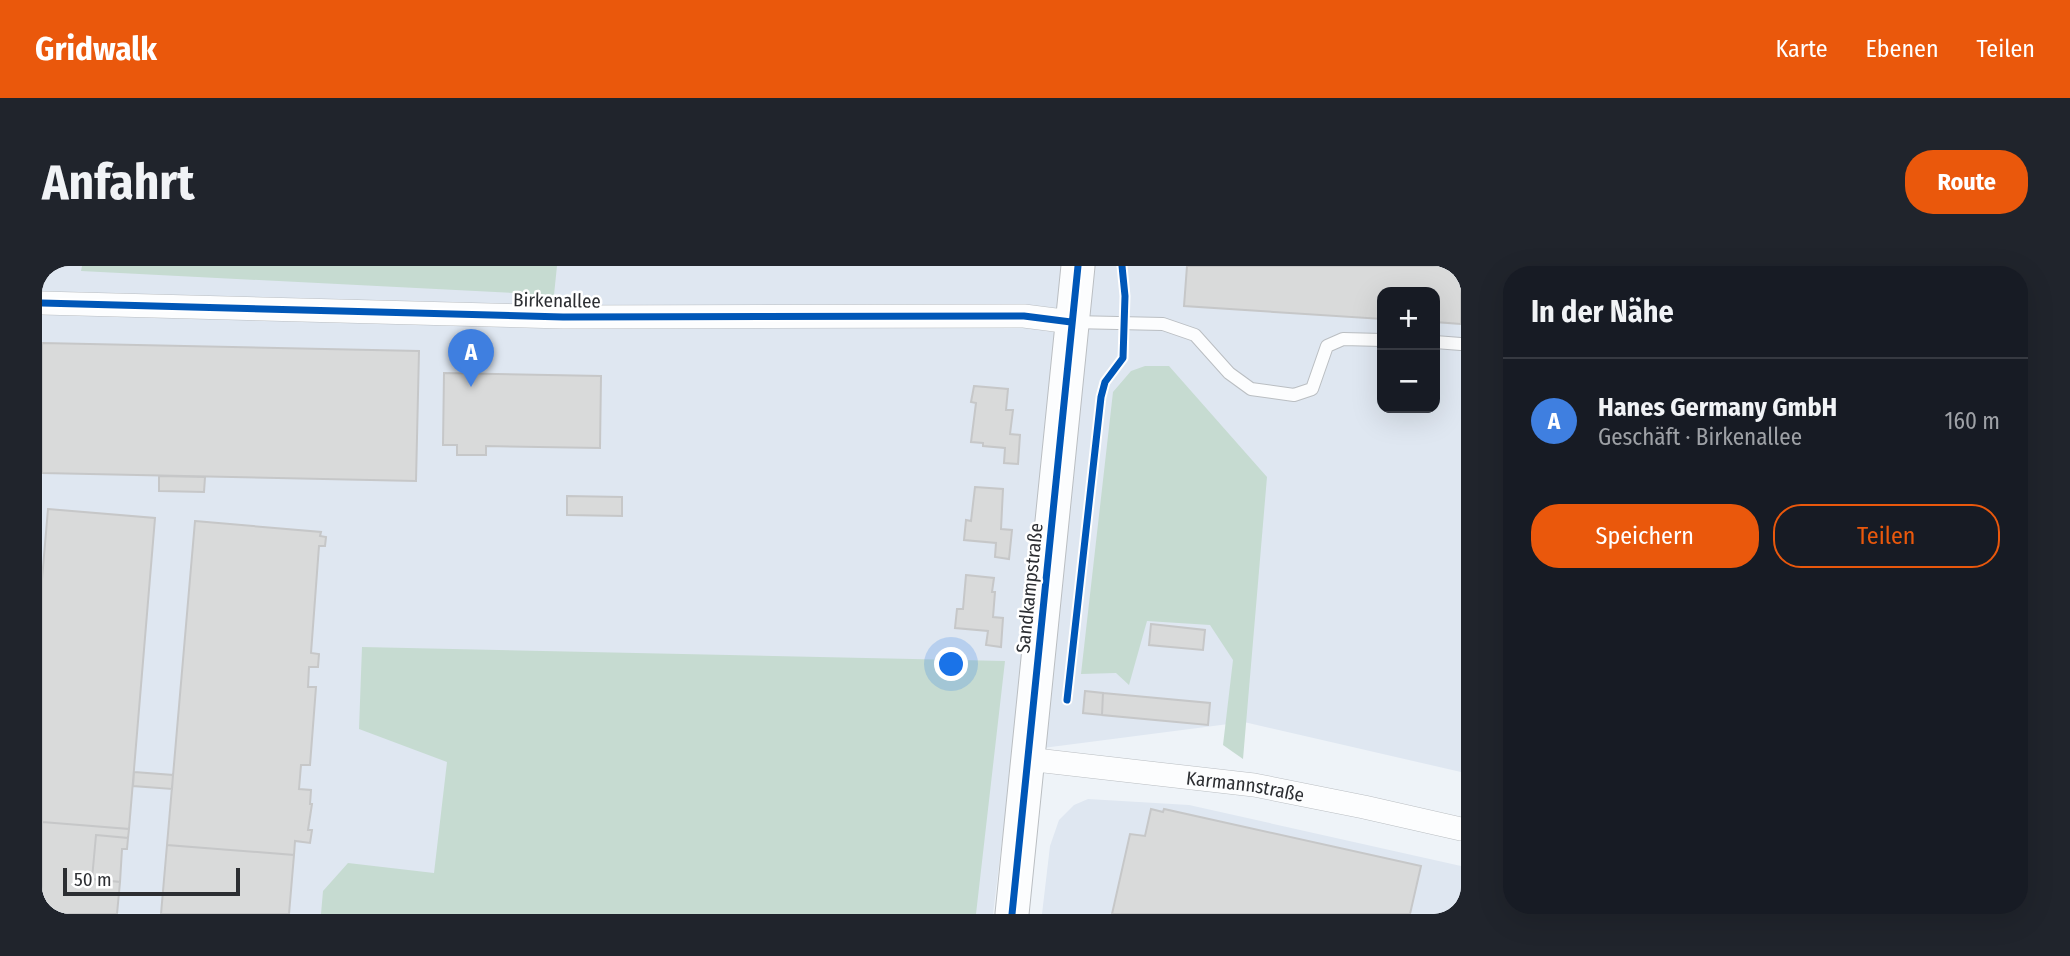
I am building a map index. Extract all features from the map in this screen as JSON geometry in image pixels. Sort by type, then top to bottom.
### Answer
[{"type":"street","name":"Sandkampstraße","points":[[1012,914],[1078,266]]},
{"type":"street","name":"Birkenallee","points":[[42,303],[563,317],[1024,316],[1071,322]]},
{"type":"street","name":"Karmannstraße","points":[[1027,759],[1254,785],[1461,829]]},
{"type":"lane","points":[[1071,322],[1163,324],[1195,335],[1229,373],[1251,388],[1294,395],[1312,389],[1326,346],[1343,339],[1377,340]]},
{"type":"lane","points":[[1440,342],[1461,344]]},
{"type":"shaded area","points":[[42,266],[1461,266],[1461,772],[1244,722],[1013,752],[993,914],[42,914]]},
{"type":"shaded area","points":[[1088,799],[1189,805],[1461,866],[1461,914],[1042,914],[1050,846],[1059,820],[1074,805]]},
{"type":"green space","points":[[82,266],[557,266],[554,295],[81,271]]},
{"type":"green space","points":[[1145,366],[1169,366],[1267,477],[1243,759],[1223,745],[1233,660],[1210,625],[1147,621],[1129,685],[1116,673],[1081,674],[1113,392],[1131,371]]},
{"type":"green space","points":[[362,647],[1005,661],[976,914],[321,914],[323,891],[348,863],[434,873],[447,762],[359,729]]},
{"type":"building","points":[[1187,266],[1461,266],[1461,324],[1440,322],[1440,287],[1377,287],[1377,319],[1184,306]]},
{"type":"building","points":[[42,343],[419,351],[416,481],[42,473]]},
{"type":"building","points":[[444,373],[601,376],[600,448],[486,446],[486,455],[457,455],[457,445],[443,445]]},
{"type":"building","points":[[974,386],[1008,389],[1006,410],[1013,410],[1010,434],[1020,435],[1018,464],[1004,463],[1005,448],[971,442],[976,403],[971,402]]},
{"type":"building","points":[[159,476],[205,477],[204,492],[159,491]]},
{"type":"building","points":[[975,487],[1003,489],[1001,529],[1012,530],[1009,559],[995,557],[996,543],[964,540],[966,520],[971,521]]},
{"type":"building","points":[[567,496],[622,497],[622,516],[567,515]]},
{"type":"building","points":[[48,509],[155,518],[129,829],[42,822],[42,579]]},
{"type":"building","points":[[195,521],[321,532],[320,536],[326,537],[325,546],[319,546],[311,653],[319,654],[318,667],[309,667],[308,687],[316,687],[310,765],[301,765],[299,789],[311,790],[308,830],[312,830],[310,843],[295,841],[294,855],[167,845]]},
{"type":"building","points":[[966,575],[994,578],[993,617],[1003,618],[1001,647],[986,645],[988,631],[955,628],[957,609],[963,609]]},
{"type":"building","points":[[1151,624],[1205,630],[1203,650],[1149,645]]},
{"type":"building","points":[[1085,691],[1103,693],[1102,715],[1083,713]]},
{"type":"building","points":[[1103,693],[1210,703],[1208,725],[1102,715]]},
{"type":"building","points":[[134,772],[173,775],[172,789],[133,786]]},
{"type":"building","points":[[1151,809],[1163,812],[1164,809],[1421,866],[1410,914],[1112,914],[1130,834],[1145,836]]},
{"type":"building","points":[[42,822],[129,829],[128,838],[96,835],[92,879],[120,882],[117,914],[42,914]]},
{"type":"building","points":[[96,835],[128,838],[127,849],[122,849],[120,882],[92,879]]},
{"type":"building","points":[[167,845],[294,855],[289,914],[161,914]]},
{"type":"cycle path","points":[[1012,914],[1078,266]]},
{"type":"cycle path","points":[[1067,700],[1101,397],[1105,382],[1123,358],[1125,296],[1122,266]]},
{"type":"cycle path","points":[[42,303],[563,317],[1024,316],[1071,322]]},
{"type":"place","name":"Hanes Germany GmbH","points":[[471,387]]}]
